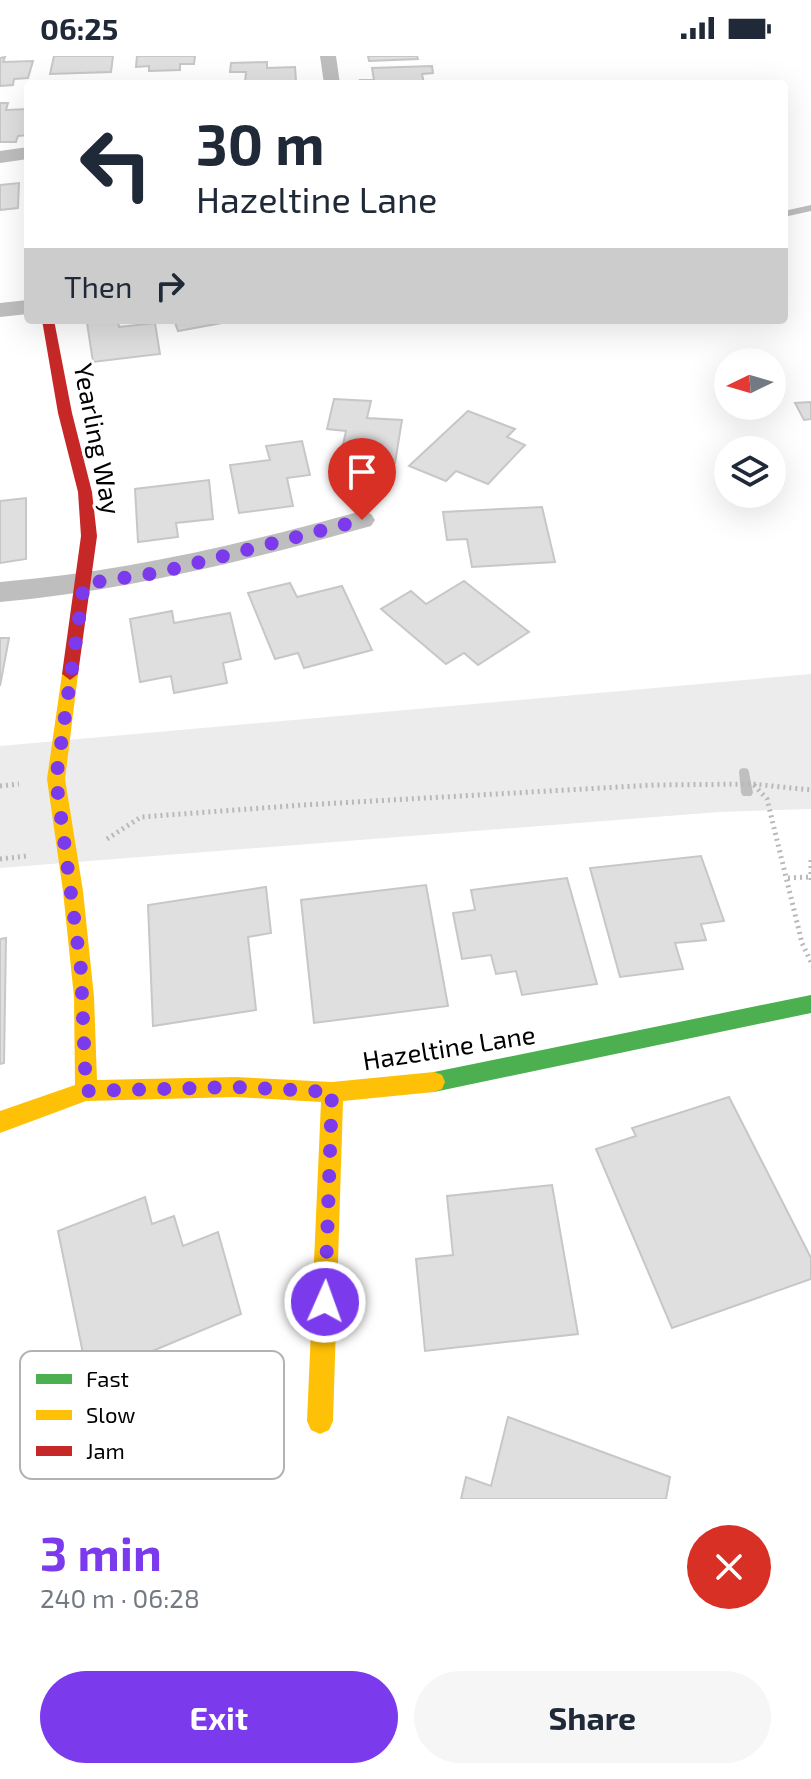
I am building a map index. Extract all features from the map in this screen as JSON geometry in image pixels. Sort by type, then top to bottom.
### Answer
[{"type":"street","points":[[328,56],[331,80]]},
{"type":"street","points":[[0,157],[24,154]]},
{"type":"street","points":[[0,310],[24,307]]},
{"type":"street","name":"Yearling Way","points":[[49,324],[65,413],[85,492],[89,536],[56,779],[84,997],[86,1091]]},
{"type":"street","points":[[0,592],[162,572],[362,520]]},
{"type":"street","name":"Hazeltine Lane","points":[[0,1122],[86,1091],[236,1087],[332,1092],[445,1081],[811,1004]]},
{"type":"street","points":[[320,1421],[332,1092]]},
{"type":"lane","points":[[788,213],[811,208]]},
{"type":"path","points":[[753,784],[767,799],[802,943],[811,962]]},
{"type":"path","points":[[0,859],[66,851],[108,838],[141,817],[654,785],[753,784],[811,790]]},
{"type":"path","points":[[788,878],[810,879],[811,860]]},
{"type":"shaded area","points":[[811,674],[811,809],[719,812],[0,868],[0,746]]},
{"type":"building","points":[[54,56],[113,56],[111,72],[50,74]]},
{"type":"building","points":[[137,56],[195,56],[194,64],[180,64],[180,70],[149,71],[149,66],[136,67]]},
{"type":"building","points":[[368,56],[417,56],[418,59],[369,61]]},
{"type":"building","points":[[5,57],[3,62],[33,61],[28,78],[14,79],[13,85],[0,86],[0,58]]},
{"type":"building","points":[[267,62],[267,68],[295,67],[296,80],[245,80],[246,72],[230,72],[231,63]]},
{"type":"building","points":[[432,66],[433,73],[422,74],[423,80],[374,80],[372,68]]},
{"type":"building","points":[[0,103],[8,103],[6,110],[24,109],[24,135],[18,136],[16,142],[0,142]]},
{"type":"building","points":[[19,183],[18,208],[0,210],[0,185]]},
{"type":"building","points":[[87,324],[119,324],[119,327],[155,324],[160,354],[93,362]]},
{"type":"building","points":[[175,324],[216,324],[178,331]]},
{"type":"building","points":[[334,399],[371,401],[367,418],[402,420],[395,463],[340,459],[346,431],[327,429]]},
{"type":"building","points":[[811,402],[811,419],[804,420],[795,403]]},
{"type":"building","points":[[468,411],[515,429],[507,437],[525,445],[488,484],[456,471],[446,481],[409,466]]},
{"type":"building","points":[[302,441],[310,475],[287,478],[293,506],[239,513],[230,465],[270,460],[266,446]]},
{"type":"building","points":[[209,480],[213,519],[176,523],[178,537],[138,542],[135,489]]},
{"type":"building","points":[[26,498],[26,559],[0,563],[0,501]]},
{"type":"building","points":[[542,507],[555,562],[472,567],[467,539],[447,540],[443,512]]},
{"type":"building","points":[[464,581],[529,632],[478,665],[464,653],[446,664],[381,609],[411,591],[426,604]]},
{"type":"building","points":[[290,583],[297,597],[342,586],[372,650],[304,668],[298,653],[275,659],[248,593]]},
{"type":"building","points":[[172,611],[174,623],[230,613],[241,659],[223,663],[227,683],[174,693],[171,676],[140,682],[130,619]]},
{"type":"building","points":[[0,638],[9,638],[0,686]]},
{"type":"building","points":[[701,856],[724,921],[701,924],[706,940],[675,943],[683,969],[620,977],[590,868]]},
{"type":"building","points":[[567,878],[597,984],[522,995],[516,971],[496,974],[491,955],[462,959],[453,913],[475,910],[471,890]]},
{"type":"building","points":[[426,885],[448,1006],[314,1023],[301,900]]},
{"type":"building","points":[[266,887],[271,933],[248,937],[256,1010],[153,1026],[148,905]]},
{"type":"building","points":[[6,938],[4,1063],[0,1064],[0,939]]},
{"type":"building","points":[[729,1097],[811,1258],[811,1279],[672,1328],[596,1149],[636,1136],[632,1128]]},
{"type":"building","points":[[552,1185],[578,1334],[425,1351],[416,1259],[453,1255],[447,1196]]},
{"type":"building","points":[[145,1197],[152,1224],[174,1216],[183,1246],[218,1232],[241,1314],[153,1351],[82,1351],[58,1231]]},
{"type":"building","points":[[508,1417],[670,1477],[666,1499],[461,1499],[466,1477],[491,1486]]},
{"type":"waterway","points":[[744,772],[747,793]]},
{"type":"traffic: fast","points":[[434,1082],[811,1004]]},
{"type":"traffic: slow","points":[[70,674],[56,779],[73,891],[84,997],[86,1091]]},
{"type":"traffic: slow","points":[[0,1122],[86,1091],[236,1087],[332,1092],[434,1082]]},
{"type":"traffic: slow","points":[[320,1421],[332,1092]]},
{"type":"traffic: jam","points":[[49,324],[65,413],[85,492],[89,536],[70,674]]},
{"type":"route","points":[[325,1302],[332,1092],[236,1087],[86,1091],[84,997],[73,891],[56,779],[84,584],[162,572],[362,520]]}]
